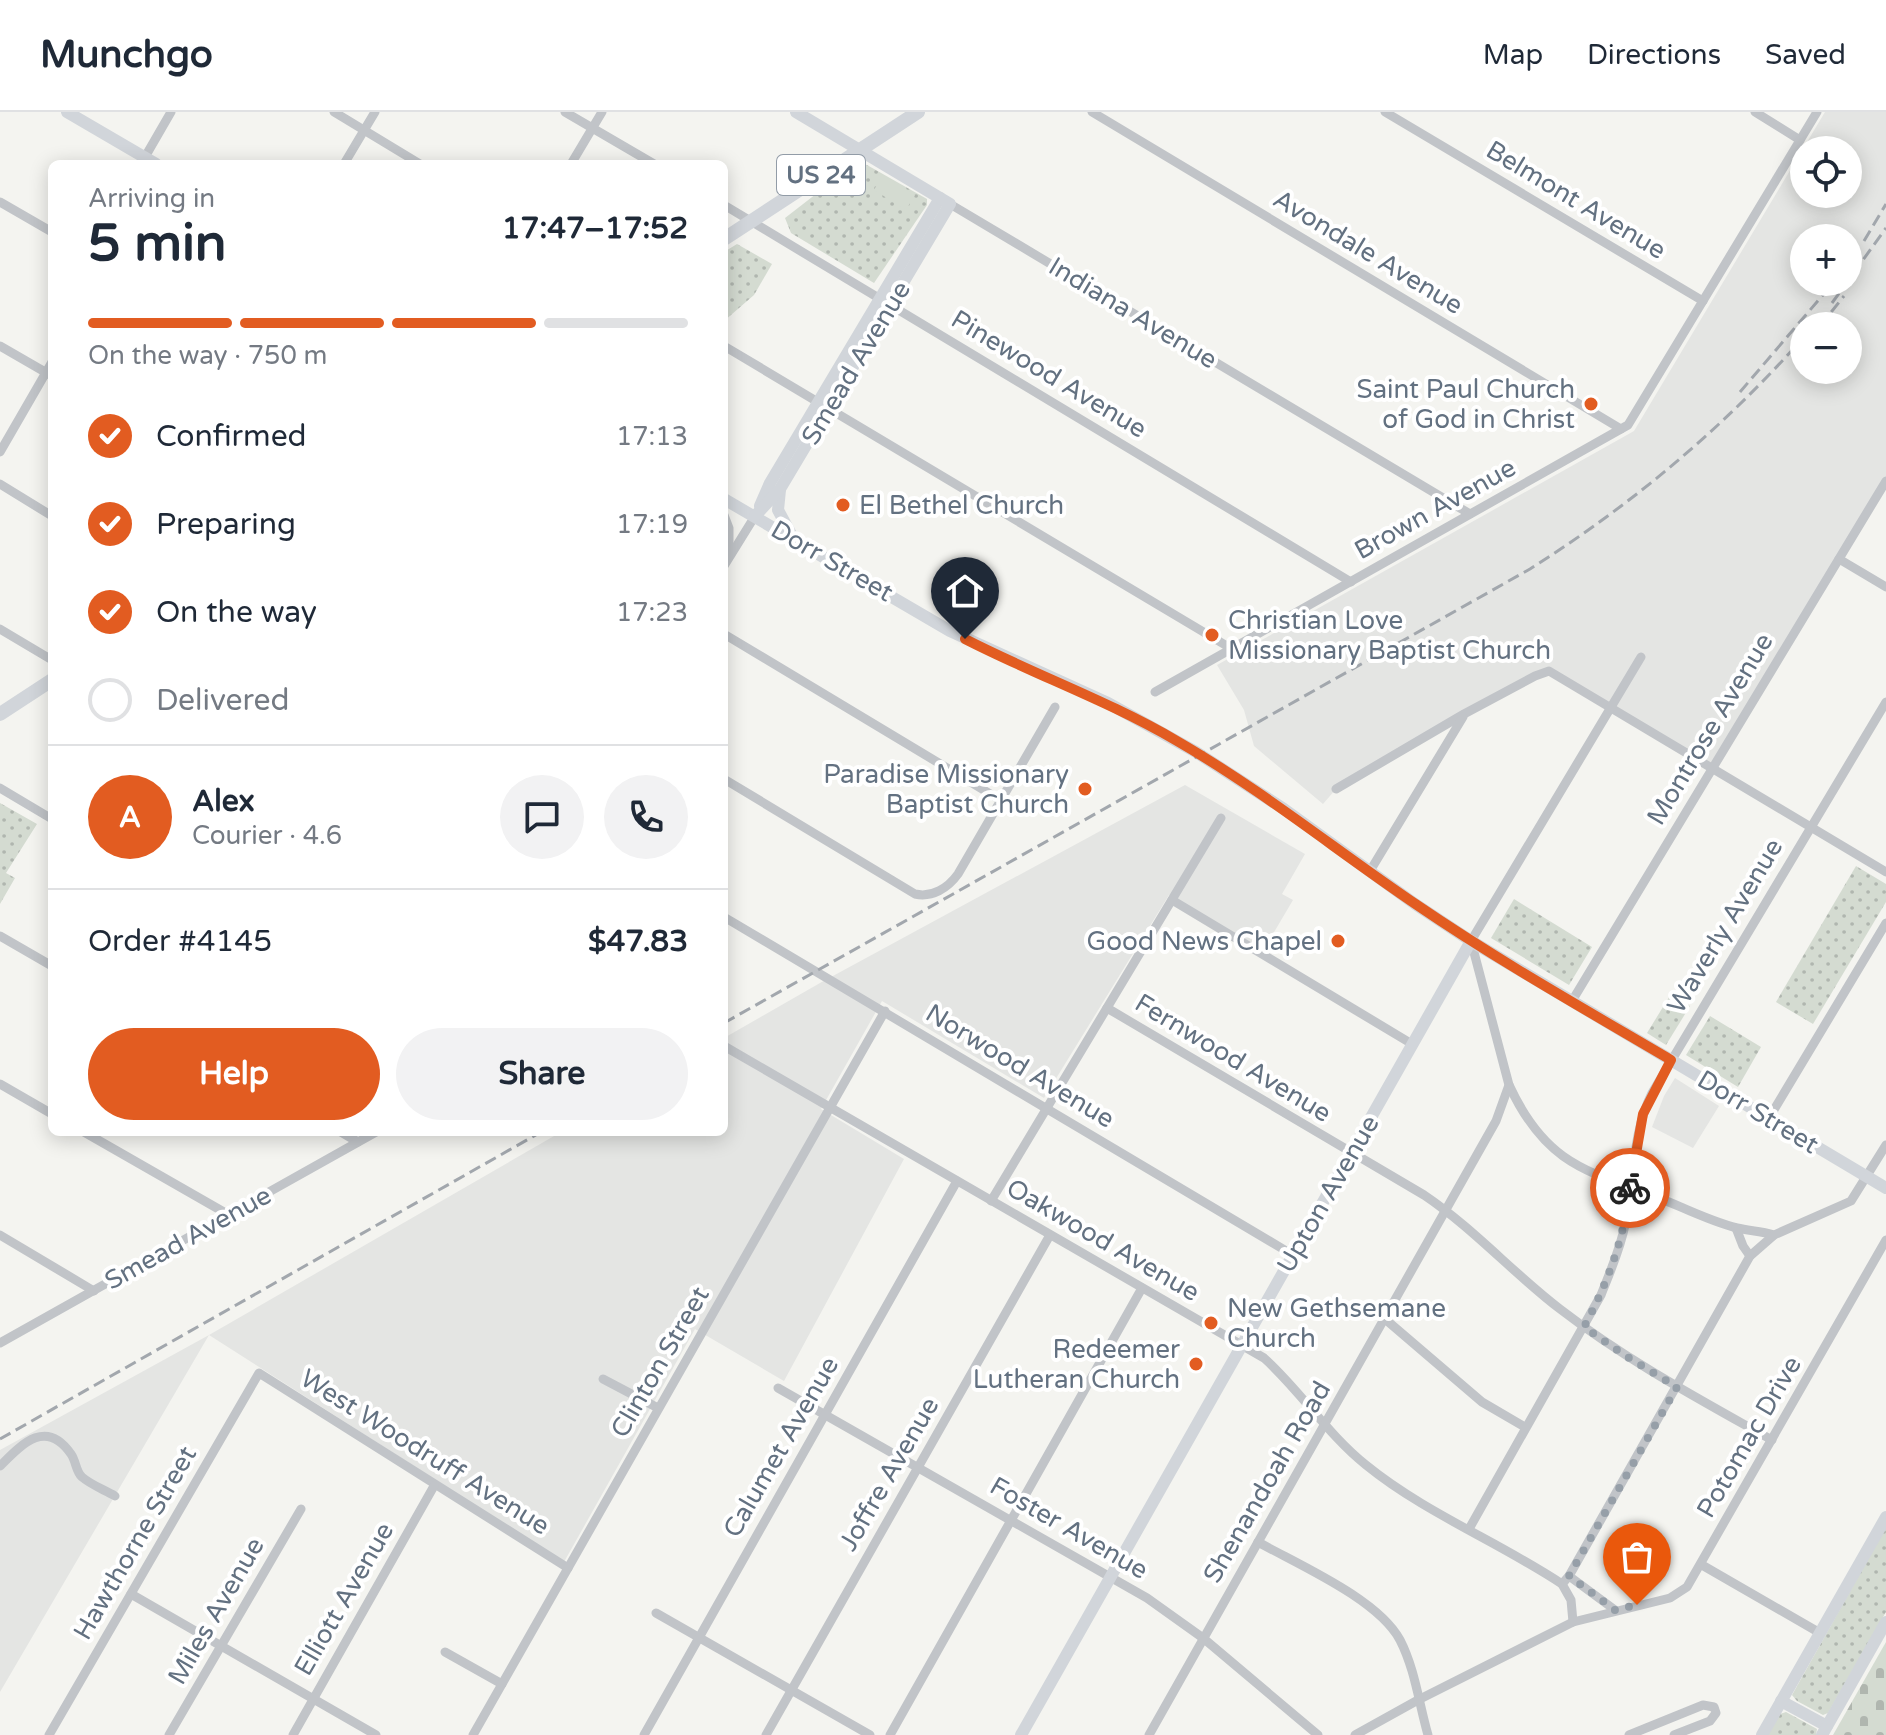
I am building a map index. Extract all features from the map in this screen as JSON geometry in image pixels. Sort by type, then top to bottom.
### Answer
[{"type":"main road","name":"US 24","points":[[728,236],[918,112]]},
{"type":"main road","points":[[0,714],[48,683]]},
{"type":"street","points":[[67,112],[148,160]]},
{"type":"street","points":[[150,160],[171,112]]},
{"type":"street","points":[[334,112],[413,160]]},
{"type":"street","points":[[346,160],[375,112]]},
{"type":"street","points":[[565,112],[647,160]]},
{"type":"street","points":[[573,160],[602,112]]},
{"type":"street","name":"Indiana Avenue","points":[[796,112],[1470,514]]},
{"type":"street","name":"Avondale Avenue","points":[[1092,112],[1621,429]]},
{"type":"street","name":"Belmont Avenue","points":[[1385,112],[1703,301]]},
{"type":"street","points":[[1755,112],[1794,136]]},
{"type":"street","name":"Brown Avenue","points":[[1802,136],[1817,112]]},
{"type":"street","name":"Brown Avenue","points":[[1155,692],[1631,421],[1790,157]]},
{"type":"street","name":"Smead Avenue","points":[[728,560],[755,516],[770,483],[823,405],[945,201]]},
{"type":"street","points":[[0,202],[48,230]]},
{"type":"street","name":"Pinewood Avenue","points":[[728,207],[1351,582]]},
{"type":"street","points":[[0,346],[48,373]]},
{"type":"street","points":[[728,348],[1232,649]]},
{"type":"street","points":[[0,452],[48,376]]},
{"type":"street","name":"Smead Avenue","points":[[755,516],[780,489],[823,405]]},
{"type":"street","name":"Montrose Avenue","points":[[1572,1001],[1886,481]]},
{"type":"street","points":[[0,484],[48,514]]},
{"type":"street","points":[[780,489],[778,510],[793,538]]},
{"type":"street","name":"Dorr Street","points":[[728,501],[950,631],[1108,703],[1162,732],[1284,809],[1471,941],[1886,1188]]},
{"type":"street","points":[[1839,559],[1886,587]]},
{"type":"street","points":[[0,629],[48,658]]},
{"type":"street","points":[[728,636],[1002,801]]},
{"type":"street","name":"Upton Avenue","points":[[1021,1735],[1471,941],[1641,657]]},
{"type":"street","points":[[1336,789],[1464,714],[1549,671],[1886,872]]},
{"type":"street","name":"Waverly Avenue","points":[[1469,1529],[1584,1327],[1616,1258],[1625,1224],[1643,1114],[1671,1060],[1886,702]]},
{"type":"street","points":[[728,781],[915,894],[926,896],[954,880],[1055,707]]},
{"type":"street","points":[[1370,871],[1464,714]]},
{"type":"street","points":[[0,788],[48,817]]},
{"type":"street","points":[[991,1201],[1221,818]]},
{"type":"street","points":[[1172,900],[1412,1044]]},
{"type":"street","name":"Norwood Avenue","points":[[728,919],[1293,1255]]},
{"type":"street","points":[[1769,1118],[1886,923]]},
{"type":"street","points":[[0,936],[48,964]]},
{"type":"street","points":[[1471,941],[1509,1085],[1533,1126],[1564,1158],[1598,1177],[1736,1228],[1774,1235]]},
{"type":"street","name":"Fernwood Avenue","points":[[1107,1008],[1446,1210],[1541,1294],[1584,1327],[1677,1387],[1772,1440]]},
{"type":"street","name":"Clinton Street","points":[[473,1735],[885,1011]]},
{"type":"street","name":"Oakwood Avenue","points":[[728,1048],[1242,1345],[1274,1367],[1324,1425],[1357,1458],[1384,1479],[1615,1610]]},
{"type":"street","points":[[0,1084],[48,1112]]},
{"type":"street","name":"Shenandoah Road","points":[[1149,1735],[1496,1121],[1509,1085]]},
{"type":"street","points":[[91,1136],[229,1215]]},
{"type":"street","points":[[348,1136],[358,1142]]},
{"type":"street","name":"Smead Avenue","points":[[0,1343],[369,1136]]},
{"type":"street","points":[[1573,1622],[1566,1580],[1750,1256],[1774,1235],[1851,1201],[1886,1145]]},
{"type":"street","name":"Calumet Avenue","points":[[644,1735],[957,1181]]},
{"type":"street","points":[[1736,1228],[1750,1256]]},
{"type":"street","points":[[0,1235],[94,1291]]},
{"type":"street","name":"Joffre Avenue","points":[[766,1735],[1050,1235]]},
{"type":"street","name":"Potomac Drive","points":[[1355,1735],[1573,1622],[1675,1596],[1691,1583],[1886,1240]]},
{"type":"street","points":[[890,1735],[1142,1288]]},
{"type":"street","points":[[1385,1319],[1482,1402],[1525,1427]]},
{"type":"street","name":"West Woodruff Avenue","points":[[259,1373],[568,1568]]},
{"type":"street","name":"Hawthorne Street","points":[[49,1735],[259,1373]]},
{"type":"street","points":[[603,1379],[658,1408]]},
{"type":"street","name":"Foster Avenue","points":[[778,1388],[1147,1598],[1203,1638],[1318,1735]]},
{"type":"street","points":[[0,1466],[39,1435],[51,1437],[71,1454],[79,1475],[115,1496]]},
{"type":"street","name":"Elliott Avenue","points":[[293,1735],[434,1486]]},
{"type":"street","name":"Miles Avenue","points":[[169,1735],[301,1509]]},
{"type":"street","points":[[1762,1735],[1886,1517]]},
{"type":"street","points":[[1258,1542],[1384,1616],[1399,1638],[1409,1662],[1428,1735]]},
{"type":"street","points":[[1702,1565],[1820,1633]]},
{"type":"street","points":[[131,1594],[376,1735]]},
{"type":"street","points":[[656,1613],[870,1735]]},
{"type":"street","points":[[1781,1701],[1824,1731],[1886,1622]]},
{"type":"street","points":[[445,1652],[502,1684]]},
{"type":"street","points":[[1629,1735],[1703,1705],[1714,1707],[1716,1713],[1710,1721],[1674,1735]]},
{"type":"shaded area","points":[[1825,112],[1886,112],[1886,479],[1712,768],[1549,671],[1336,789],[1323,804],[1254,746],[1244,710],[1217,665],[1634,431],[1790,170],[1790,208],[1862,208],[1862,136],[1811,136]]},
{"type":"shaded area","points":[[1185,785],[1305,854],[1282,894],[1293,900],[1263,951],[1169,895],[1044,1098],[882,1001],[821,1109],[904,1159],[784,1381],[695,1329],[564,1562],[209,1335],[554,1136],[728,1136],[728,1036]]},
{"type":"shaded area","points":[[1675,1078],[1719,1106],[1693,1148],[1652,1127]]},
{"type":"shaded area","points":[[209,1335],[0,1692],[0,1450]]},
{"type":"green space","points":[[856,163],[867,165],[927,199],[927,205],[874,283],[791,233],[785,218]]},
{"type":"green space","points":[[882,175],[915,195],[906,210],[874,190]]},
{"type":"green space","points":[[737,244],[772,264],[754,295],[728,318],[728,250]]},
{"type":"green space","points":[[0,803],[37,824],[6,873],[15,878],[0,904]]},
{"type":"green space","points":[[1856,866],[1886,884],[1886,902],[1813,1024],[1776,1002]]},
{"type":"green space","points":[[1514,899],[1592,947],[1569,985],[1491,938]]},
{"type":"green space","points":[[1671,994],[1690,1006],[1666,1045],[1647,1033]]},
{"type":"green space","points":[[1710,1016],[1761,1047],[1738,1087],[1686,1055]]},
{"type":"green space","points":[[1886,1527],[1886,1612],[1828,1713],[1823,1715],[1792,1695]]},
{"type":"green space","points":[[1886,1642],[1886,1735],[1833,1735]]},
{"type":"green space","points":[[1786,1712],[1817,1729],[1816,1735],[1768,1735],[1780,1714]]},
{"type":"railway","points":[[1864,241],[1886,204]]},
{"type":"railway","points":[[1832,303],[1886,228]]},
{"type":"railway","points":[[1740,392],[1822,296]]},
{"type":"railway","points":[[1831,312],[1844,296]]},
{"type":"railway","points":[[728,1021],[1530,569],[1605,518],[1675,463],[1741,403],[1790,352]]},
{"type":"railway","points":[[0,1439],[534,1136]]},
{"type":"way so far","points":[[1630,1188],[1616,1258],[1584,1327],[1677,1387],[1569,1576],[1615,1610],[1637,1605]]},
{"type":"place","name":"Saint Paul Church of God in Christ","points":[[1591,404]]},
{"type":"place","name":"El Bethel Church","points":[[843,505]]},
{"type":"place","name":"Christian Love Missionary Baptist Church","points":[[1212,635]]},
{"type":"place","name":"Paradise Missionary Baptist Church","points":[[1085,789]]},
{"type":"place","name":"Good News Chapel","points":[[1338,941]]},
{"type":"place","name":"New Gethsemane Church","points":[[1211,1323]]},
{"type":"place","name":"Redeemer Lutheran Church","points":[[1196,1364]]},
{"type":"route","points":[[965,639],[1108,703],[1196,752],[1284,809],[1471,941],[1671,1060],[1652,1093],[1638,1129],[1630,1188]]}]
